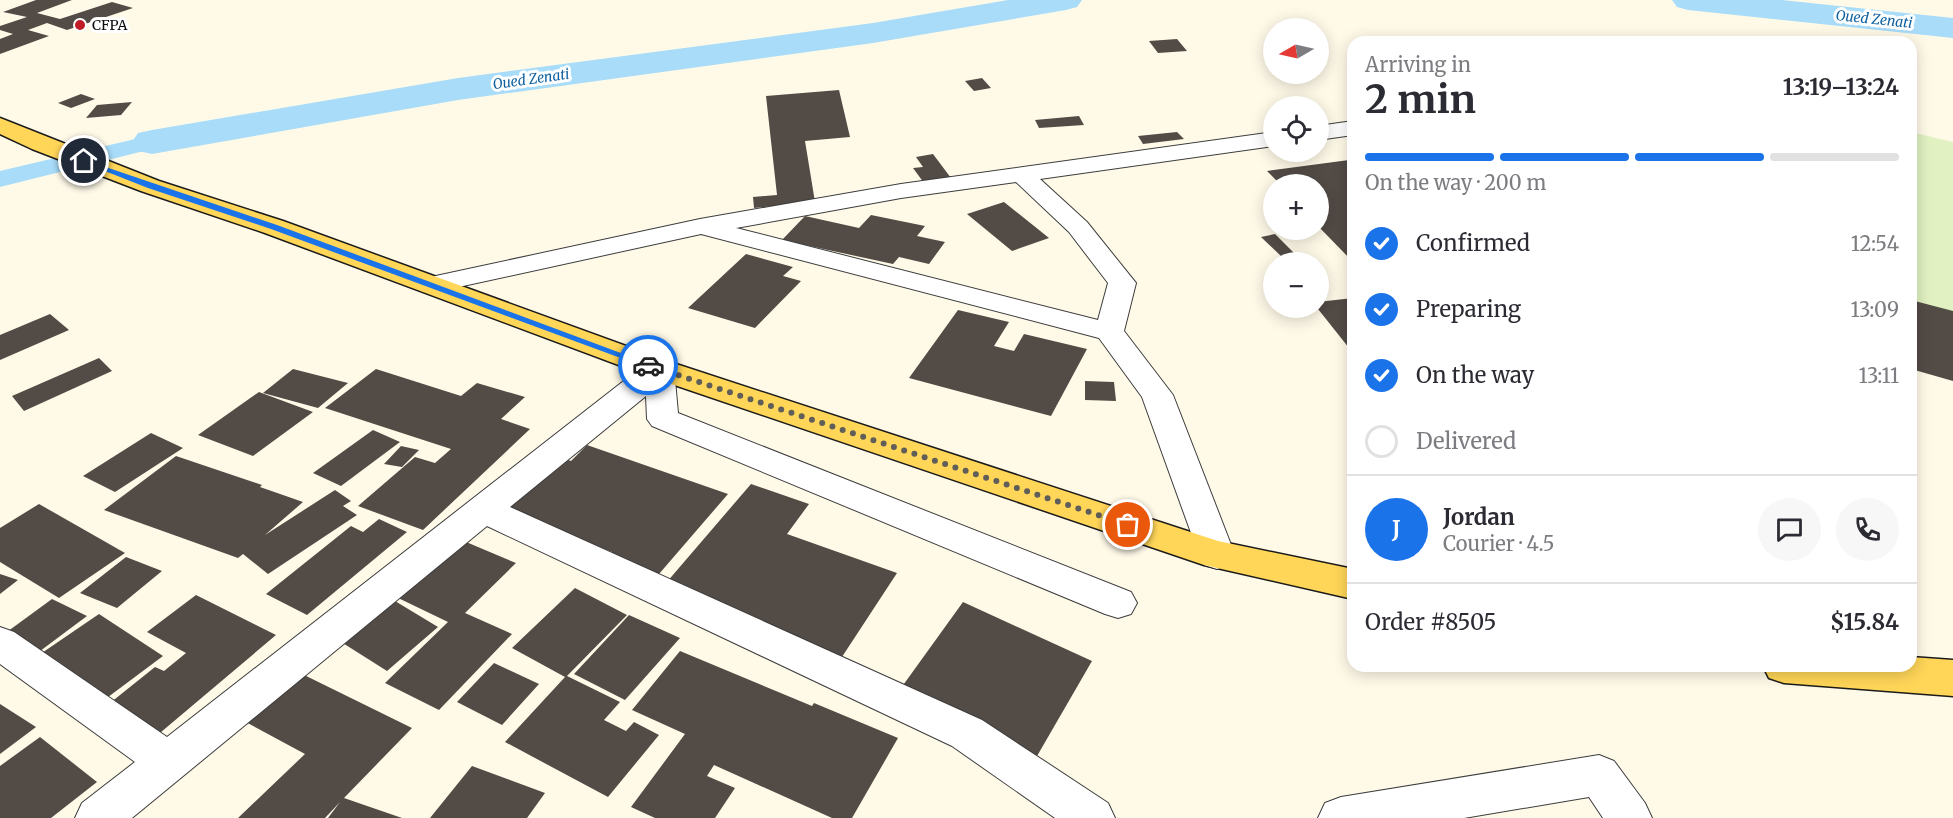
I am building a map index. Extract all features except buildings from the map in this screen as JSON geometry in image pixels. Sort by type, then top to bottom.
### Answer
[{"type":"main road","points":[[0,125],[40,144],[150,186],[274,227],[658,369],[1217,555],[1347,583]]},
{"type":"main road","points":[[1868,672],[1953,678]]},
{"type":"street","points":[[1329,131],[1347,129]]},
{"type":"street","points":[[431,285],[700,227],[901,191],[1263,141]]},
{"type":"street","points":[[1021,174],[1078,227],[1122,283],[1109,332]]},
{"type":"street","points":[[700,227],[1109,332],[1157,395],[1217,555]]},
{"type":"street","points":[[98,818],[658,369]]},
{"type":"street","points":[[658,369],[663,419],[1118,603]]},
{"type":"street","points":[[483,510],[967,733],[1092,818]]},
{"type":"street","points":[[0,643],[169,762]]},
{"type":"street","points":[[1341,818],[1599,775],[1629,818]]},
{"type":"green space","points":[[1917,133],[1953,142],[1953,369],[1917,359]]},
{"type":"waterway","name":"Oued Zenati","points":[[152,142],[458,89],[873,33],[1066,0]]},
{"type":"waterway","name":"Oued Zenati","points":[[1688,0],[1953,28]]},
{"type":"waterway","name":"Oued Zenati","points":[[0,179],[152,142]]},
{"type":"way so far","points":[[648,365],[1128,525]]},
{"type":"place","name":"CFPA","points":[[80,25]]},
{"type":"route","points":[[84,161],[150,186],[274,227],[648,365]]}]
